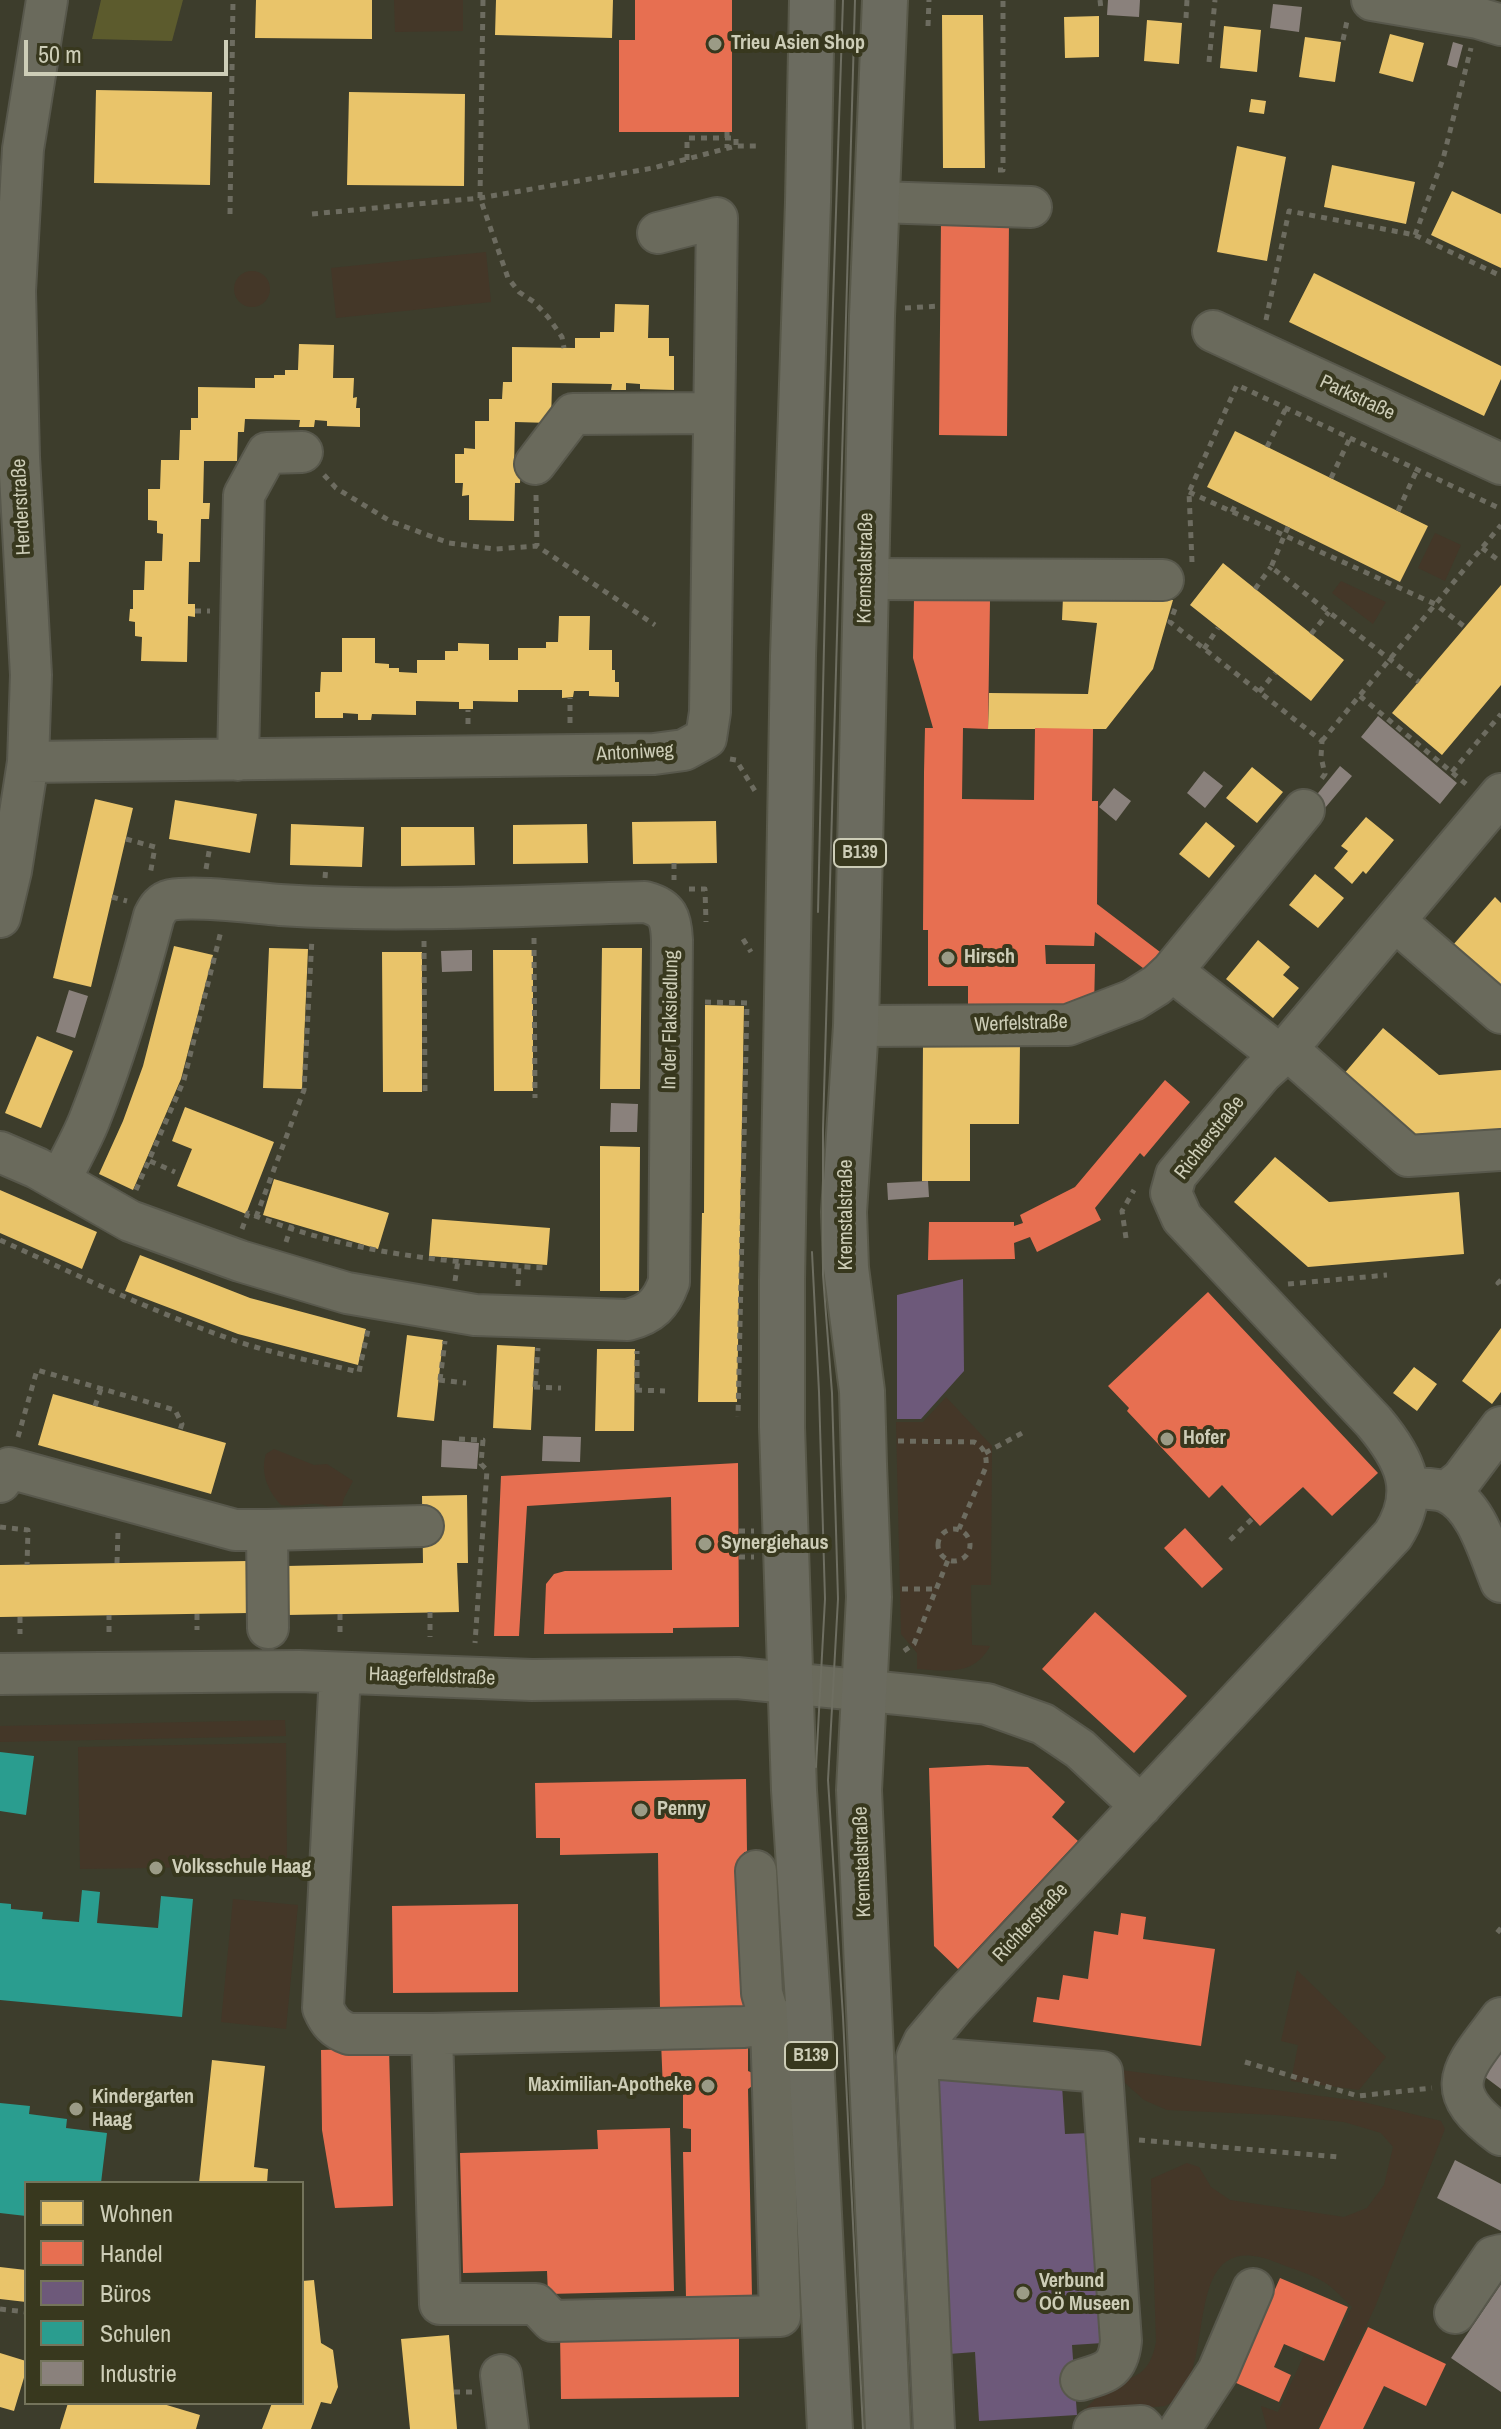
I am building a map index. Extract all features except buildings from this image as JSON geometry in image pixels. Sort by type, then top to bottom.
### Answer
[{"type":"main road","name":"B139","points":[[812,0],[793,672],[782,1427],[794,1790],[790,2021],[830,2429]]},
{"type":"main road","name":"Kremstalstraße","points":[[885,0],[866,579],[856,1026],[844,1212],[846,1268],[862,1391],[869,1597],[859,1790],[888,2429]]},
{"type":"street","name":"Herderstraße","points":[[0,917],[11,871],[28,762],[31,675],[19,457],[15,291],[23,149],[47,0]]},
{"type":"street","points":[[1372,0],[1487,14]]},
{"type":"street","points":[[877,202],[1031,207]]},
{"type":"street","points":[[658,233],[717,218],[710,712],[706,738]]},
{"type":"street","name":"Parkstraße","points":[[1213,331],[1501,464]]},
{"type":"street","points":[[535,464],[573,414],[714,413]]},
{"type":"street","points":[[238,760],[244,495],[267,453],[302,452]]},
{"type":"street","points":[[866,579],[1176,587]]},
{"type":"street","name":"Antoniweg","points":[[28,762],[654,754],[684,750],[706,738]]},
{"type":"street","name":"Richterstraße","points":[[1498,798],[1176,1175],[1171,1193],[1182,1218],[1383,1433],[1427,1490],[1464,1505],[1475,1522],[1501,1582]]},
{"type":"street","name":"Werfelstraße","points":[[856,1026],[1068,1025],[1133,1000],[1172,971],[1304,810]]},
{"type":"street","name":"In der Flaksiedlung","points":[[0,1152],[37,1168],[60,1181],[141,1226],[240,1261],[347,1293],[475,1315],[628,1320],[643,1316],[656,1308],[669,1278],[672,1002],[671,923],[667,912],[658,905],[645,902],[423,907],[313,906],[186,899],[168,901],[158,906],[113,1055],[87,1124],[60,1181]]},
{"type":"street","points":[[1395,921],[1501,1013]]},
{"type":"street","points":[[1172,971],[1284,1052],[1408,1156],[1501,1150]]},
{"type":"street","name":"Richterstraße","points":[[921,2050],[955,2005],[1393,1535],[1427,1490],[1462,1479],[1501,1427]]},
{"type":"street","points":[[4,1475],[235,1530],[423,1526]]},
{"type":"street","points":[[267,1530],[268,1628]]},
{"type":"street","name":"Haagerfeldstraße","points":[[0,1674],[340,1673],[532,1680],[737,1678],[864,1691]]},
{"type":"street","points":[[340,1673],[323,2008],[328,2020],[337,2029],[349,2034],[432,2034],[744,2027],[790,2021]]},
{"type":"street","points":[[864,1691],[987,1704],[1019,1714],[1062,1734],[1141,1806]]},
{"type":"street","points":[[432,2034],[440,2304],[536,2304],[552,2321],[780,2316],[790,2021],[762,1993],[756,1871]]},
{"type":"street","points":[[1501,2018],[1465,2066],[1461,2083],[1466,2101],[1479,2118],[1501,2135]]},
{"type":"street","points":[[934,2429],[921,2050],[1102,2072],[1121,2341],[1119,2359],[1112,2366],[1105,2372],[1081,2380]]},
{"type":"street","points":[[1455,2313],[1493,2257],[1501,2255]]},
{"type":"street","points":[[1180,2429],[1218,2371],[1253,2289]]},
{"type":"street","points":[[501,2375],[508,2429]]},
{"type":"street","points":[[1094,2429],[1141,2426],[1144,2429]]},
{"type":"path","points":[[230,214],[233,0]]},
{"type":"path","points":[[483,0],[480,198],[508,278],[548,317],[562,337],[564,348]]},
{"type":"path","points":[[928,26],[929,0]]},
{"type":"path","points":[[991,170],[1003,170],[1003,0]]},
{"type":"path","points":[[1100,0],[1101,9]]},
{"type":"path","points":[[1186,18],[1187,0]]},
{"type":"path","points":[[1209,62],[1215,0]]},
{"type":"path","points":[[1415,235],[1443,159],[1487,14]]},
{"type":"path","points":[[687,160],[687,138],[725,134],[736,138],[736,146]]},
{"type":"path","points":[[725,134],[727,148]]},
{"type":"path","points":[[312,214],[480,198],[653,168],[736,146],[759,146]]},
{"type":"path","points":[[1252,349],[1267,319],[1289,211],[1415,235],[1501,276]]},
{"type":"path","points":[[896,308],[940,306]]},
{"type":"path","points":[[1322,741],[1170,622],[1176,587],[1192,566],[1189,492],[1237,385],[1501,509]]},
{"type":"path","points":[[1267,447],[1286,408]]},
{"type":"path","points":[[1331,478],[1349,438]]},
{"type":"path","points":[[302,452],[336,488],[390,521],[449,543],[495,549],[537,546],[655,625]]},
{"type":"path","points":[[535,464],[537,546]]},
{"type":"path","points":[[1398,511],[1417,471]]},
{"type":"path","points":[[1189,492],[1358,565],[1435,604],[1465,627]]},
{"type":"path","points":[[1232,512],[1237,502]]},
{"type":"path","points":[[1321,757],[1322,741],[1501,525]]},
{"type":"path","points":[[1255,589],[1271,567],[1288,527]]},
{"type":"path","points":[[1482,548],[1501,562]]},
{"type":"path","points":[[1271,567],[1419,682]]},
{"type":"path","points":[[1311,634],[1329,612]]},
{"type":"path","points":[[1204,649],[1218,628]]},
{"type":"path","points":[[1259,692],[1275,673]]},
{"type":"path","points":[[1360,695],[1452,772],[1498,798]]},
{"type":"path","points":[[570,698],[570,736]]},
{"type":"path","points":[[1452,772],[1501,714]]},
{"type":"path","points":[[706,738],[725,758],[736,760],[754,790],[760,793]]},
{"type":"path","points":[[126,839],[155,847],[149,877],[163,879]]},
{"type":"path","points":[[135,1192],[171,1109],[191,1049],[222,928],[223,901]]},
{"type":"path","points":[[534,905],[535,1098]]},
{"type":"path","points":[[256,1217],[304,1090],[313,906]]},
{"type":"path","points":[[423,907],[425,1092]]},
{"type":"path","points":[[672,1002],[747,1003],[738,1417]]},
{"type":"path","points":[[148,1163],[175,1172]]},
{"type":"path","points":[[1126,1238],[1122,1211],[1134,1190]]},
{"type":"path","points":[[239,1237],[248,1213],[378,1252],[546,1268]]},
{"type":"path","points":[[0,1240],[209,1327],[359,1372],[375,1298]]},
{"type":"path","points":[[1285,1284],[1387,1275]]},
{"type":"path","points":[[4,1475],[37,1370],[175,1410],[182,1424],[180,1430]]},
{"type":"path","points":[[438,1380],[466,1383]]},
{"type":"path","points":[[533,1387],[561,1388]]},
{"type":"path","points":[[95,1406],[101,1389]]},
{"type":"path","points":[[635,1390],[665,1391]]},
{"type":"path","points":[[985,1453],[1024,1432]]},
{"type":"path","points":[[459,1439],[483,1440],[481,1464],[487,1470],[475,1643]]},
{"type":"path","points":[[889,1441],[974,1442],[981,1446],[986,1467],[959,1529]]},
{"type":"path","points":[[1230,1540],[1253,1518]]},
{"type":"path","points":[[0,1527],[28,1530],[27,1565]]},
{"type":"path","points":[[117,1563],[118,1527]]},
{"type":"path","points":[[959,1529],[967,1535],[970,1550],[964,1558],[948,1560],[938,1546],[940,1537],[946,1531],[959,1529]]},
{"type":"path","points":[[739,1557],[756,1557]]},
{"type":"path","points":[[904,1651],[914,1644],[948,1560]]},
{"type":"path","points":[[893,1590],[937,1589]]},
{"type":"path","points":[[430,1612],[430,1637]]},
{"type":"path","points":[[197,1614],[197,1630]]},
{"type":"path","points":[[340,1614],[340,1632]]},
{"type":"path","points":[[109,1615],[109,1632]]},
{"type":"path","points":[[20,1617],[20,1634]]},
{"type":"path","points":[[1501,1928],[1497,1933],[1501,1937]]},
{"type":"path","points":[[1245,2062],[1358,2096],[1418,2091]]},
{"type":"path","points":[[1106,2137],[1338,2157]]},
{"type":"path","points":[[0,2309],[24,2312]]},
{"type":"shaded area","points":[[101,0],[183,0],[172,41],[92,39]]},
{"type":"shaded area","points":[[394,0],[463,0],[463,31],[395,32]]},
{"type":"shaded area","points":[[486,252],[491,302],[336,318],[331,268]]},
{"type":"shaded area","points":[[252,271],[265,276],[270,289],[265,302],[252,307],[239,302],[234,289],[239,276]]},
{"type":"shaded area","points":[[1435,533],[1461,545],[1445,581],[1418,568]]},
{"type":"shaded area","points":[[1341,581],[1386,602],[1373,624],[1332,593]]},
{"type":"shaded area","points":[[946,1397],[992,1446],[991,1585],[971,1585],[972,1645],[990,1646],[976,1663],[959,1670],[917,1669],[917,1653],[901,1634],[896,1422],[923,1422]]},
{"type":"shaded area","points":[[274,1449],[314,1465],[327,1464],[353,1481],[340,1514],[324,1505],[281,1505],[272,1494],[265,1475],[266,1454]]},
{"type":"shaded area","points":[[285,1720],[286,1736],[0,1742],[0,1726]]},
{"type":"shaded area","points":[[286,1743],[287,1866],[80,1869],[78,1747]]},
{"type":"shaded area","points":[[233,1899],[298,1905],[286,2029],[221,2022]]},
{"type":"shaded area","points":[[1297,1970],[1386,2057],[1359,2090],[1291,2081],[1298,2045],[1281,2041]]},
{"type":"shaded area","points":[[1121,2070],[1359,2101],[1441,2121],[1445,2129],[1375,2307],[1317,2429],[1267,2429],[1261,2406],[1278,2412],[1304,2355],[1325,2363],[1352,2307],[1331,2287],[1313,2276],[1278,2263],[1245,2256],[1224,2264],[1211,2283],[1193,2368],[1183,2391],[1165,2406],[1080,2414],[1105,2390],[1140,2373],[1153,2353],[1156,2342],[1151,2179],[1187,2163],[1199,2167],[1211,2187],[1230,2200],[1344,2217],[1367,2208],[1384,2185],[1393,2147],[1381,2133],[1344,2122],[1167,2110],[1144,2100],[1125,2083]]},
{"type":"tram line","points":[[818,912],[843,0]]},
{"type":"tram line","points":[[855,0],[823,1129],[823,1275],[832,1393],[838,1599],[828,1780],[863,2429]]},
{"type":"tram line","points":[[812,1252],[825,1599],[816,1767]]},
{"type":"place","name":"Trieu Asien Shop","points":[[715,44]]},
{"type":"place","name":"Hirsch","points":[[948,958]]},
{"type":"place","name":"Hofer","points":[[1167,1439]]},
{"type":"place","name":"Synergiehaus","points":[[705,1544]]},
{"type":"place","name":"Penny","points":[[641,1810]]},
{"type":"place","name":"Volksschule Haag","points":[[156,1868]]},
{"type":"place","name":"Maximilian-Apotheke","points":[[708,2086]]},
{"type":"place","name":"Kindergarten Haag","points":[[76,2109]]},
{"type":"place","name":"Verbund OÖ Museen","points":[[1023,2293]]}]
